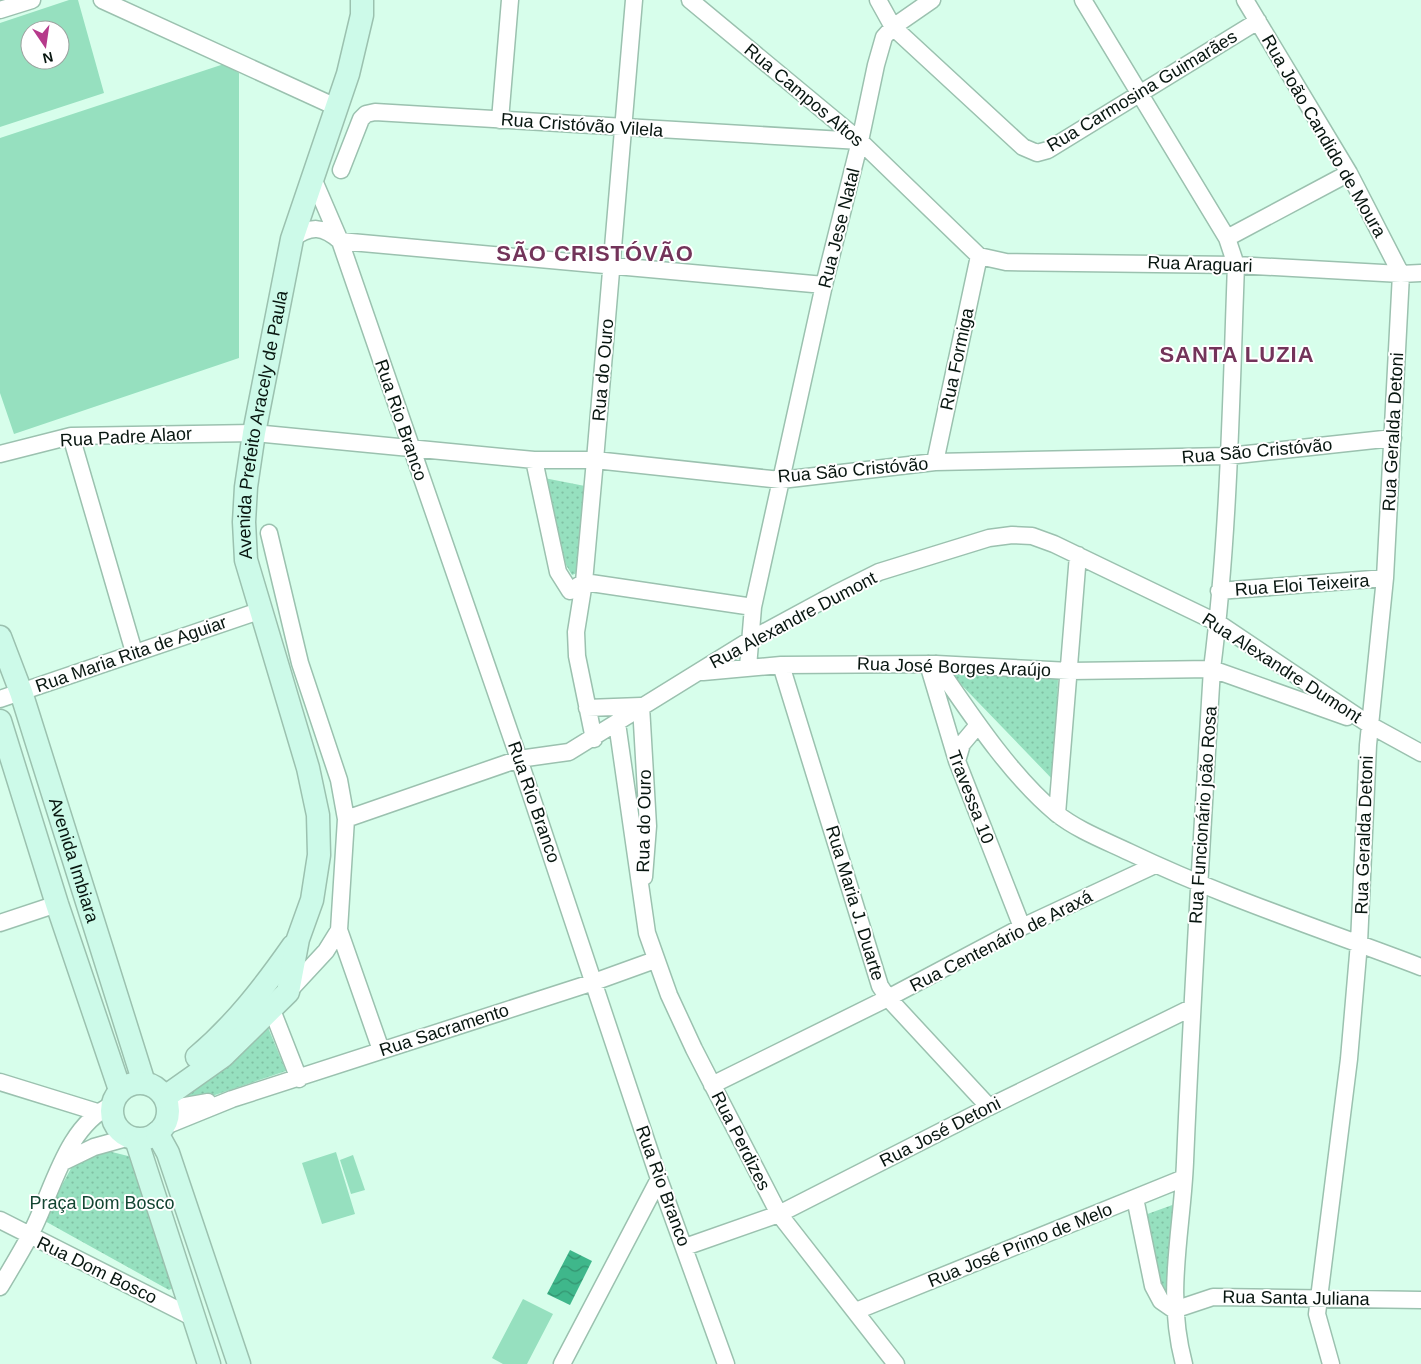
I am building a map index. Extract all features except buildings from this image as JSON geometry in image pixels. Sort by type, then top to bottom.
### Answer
[{"type":"main road","name":"Avenida Prefeito Aracely de Paula","points":[[159,1106],[218,1049],[272,1010],[288,992],[298,939],[312,900],[319,855],[318,815],[308,768],[246,560],[244,522],[246,487],[254,433],[292,239],[348,74],[362,16],[362,0]]},
{"type":"main road","name":"Avenida Imbiara","points":[[0,637],[10,695],[159,1106],[168,1154],[239,1364]]},
{"type":"main road","name":"Avenida Imbiara","points":[[0,722],[57,904],[110,1102]]},
{"type":"main road","name":"Avenida Prefeito Aracely de Paula","points":[[218,1049],[298,939]]},
{"type":"main road","points":[[131,1084],[159,1106],[151,1137],[133,1138],[122,1133],[113,1121],[110,1102],[131,1084]]},
{"type":"main road","points":[[133,1138],[209,1364]]},
{"type":"street","points":[[0,10],[32,0]]},
{"type":"street","points":[[102,0],[336,106]]},
{"type":"street","points":[[500,120],[510,0]]},
{"type":"street","name":"Rua do Ouro","points":[[594,739],[577,656],[576,632],[584,582],[613,265],[622,127],[634,0]]},
{"type":"street","name":"Rua Campos Altos","points":[[690,0],[860,141],[979,256]]},
{"type":"street","name":"Rua Carmosina Guimarães","points":[[878,0],[893,27],[1031,151],[1038,153],[1048,150],[1139,92],[1258,21]]},
{"type":"street","name":"Rua Jese Natal","points":[[748,667],[753,607],[824,285],[860,141],[876,65],[884,37],[893,27],[932,0]]},
{"type":"street","points":[[1083,0],[1227,238],[1236,265]]},
{"type":"street","name":"Rua João Candido de Moura","points":[[1245,0],[1349,172],[1401,274]]},
{"type":"street","name":"Rua Cristóvão Vilela","points":[[341,170],[361,120],[366,114],[385,112],[860,141]]},
{"type":"street","points":[[1227,238],[1349,172]]},
{"type":"street","name":"Rua Rio Branco","points":[[312,176],[340,241],[519,759],[659,1179],[726,1364]]},
{"type":"street","points":[[292,239],[302,231],[314,228],[328,231],[340,241],[824,285]]},
{"type":"street","name":"Rua Araguari","points":[[979,256],[1006,262],[1236,265],[1401,274],[1421,273]]},
{"type":"street","name":"Rua Formiga","points":[[935,462],[979,256]]},
{"type":"street","name":"Rua Funcionário joão Rosa","points":[[1184,1364],[1174,1310],[1174,1281],[1184,1178],[1191,1008],[1212,669],[1218,623],[1228,456],[1236,265]]},
{"type":"street","name":"Rua Geralda Detoni","points":[[1331,1364],[1317,1314],[1348,1059],[1359,943],[1370,725],[1385,578],[1401,274]]},
{"type":"street","name":"Rua Padre Alaor","points":[[0,454],[71,436],[254,433]]},
{"type":"street","name":"Rua São Cristóvão","points":[[254,433],[534,460],[595,460],[781,480],[935,462],[1228,456],[1393,438]]},
{"type":"street","points":[[71,436],[134,652]]},
{"type":"street","points":[[534,460],[558,572],[570,591],[584,582],[753,607]]},
{"type":"street","name":"Avenida Prefeito Aracely de Paula","points":[[269,533],[300,663],[339,780],[346,819],[339,930],[326,951],[288,992]]},
{"type":"street","name":"Rua Alexandre Dumont","points":[[346,819],[519,759],[569,752],[594,739],[642,706],[750,640],[879,572],[989,538],[1012,535],[1032,536],[1078,555],[1218,623],[1370,725],[1421,753]]},
{"type":"street","points":[[1057,814],[1078,555]]},
{"type":"street","name":"Rua Eloi Teixeira","points":[[1219,591],[1385,578]]},
{"type":"street","name":"Rua Maria Rita de Aguiar","points":[[10,695],[262,610]]},
{"type":"street","name":"Rua José Borges Araújo","points":[[696,673],[781,664],[932,664],[1070,671],[1212,669]]},
{"type":"street","name":"Rua Maria J. Duarte","points":[[781,664],[880,986],[888,998],[989,1107]]},
{"type":"street","points":[[932,664],[978,725],[1031,789],[1057,814],[1155,865],[1421,966]]},
{"type":"street","name":"Travessa 10","points":[[932,664],[956,761],[1022,927]]},
{"type":"street","points":[[1212,669],[1370,725]]},
{"type":"street","points":[[587,708],[642,706]]},
{"type":"street","name":"Rua do Ouro","points":[[642,706],[648,826],[642,889]]},
{"type":"street","name":"Rua do Ouro","points":[[618,723],[634,853],[642,889]]},
{"type":"street","points":[[956,761],[962,744],[978,725]]},
{"type":"street","name":"Rua Centenário de Araxá","points":[[712,1085],[888,998],[1022,927],[1155,865]]},
{"type":"street","name":"Rua Perdizes","points":[[642,889],[647,933],[655,960],[694,1049],[779,1214],[896,1364]]},
{"type":"street","points":[[0,923],[57,904]]},
{"type":"street","points":[[339,930],[380,1050]]},
{"type":"street","name":"Rua Sacramento","points":[[159,1106],[232,1100],[299,1079],[380,1050],[594,982],[655,960]]},
{"type":"street","name":"Rua José Detoni","points":[[685,1247],[779,1214],[989,1107],[1191,1008]]},
{"type":"street","points":[[272,1010],[299,1079]]},
{"type":"street","points":[[0,1082],[110,1102]]},
{"type":"street","points":[[0,1286],[30,1237],[72,1141],[110,1102]]},
{"type":"street","points":[[64,1162],[94,1147],[133,1138]]},
{"type":"street","name":"Rua José Primo de Melo","points":[[856,1311],[1184,1178]]},
{"type":"street","points":[[562,1364],[659,1179]]},
{"type":"street","points":[[1135,1198],[1153,1286],[1161,1301],[1174,1310]]},
{"type":"street","name":"Rua Dom Bosco","points":[[0,1220],[30,1237],[194,1318]]},
{"type":"street","name":"Rua Santa Juliana","points":[[1174,1310],[1213,1297],[1421,1300]]},
{"type":"green space","points":[[69,0],[78,0],[104,93],[0,127],[0,23]]},
{"type":"green space","points":[[224,64],[239,73],[239,358],[14,434],[0,393],[0,138]]},
{"type":"green space","points":[[544,478],[585,486],[577,573],[572,575],[566,565]]},
{"type":"green space","points":[[949,672],[1058,678],[1055,782]]},
{"type":"green space","points":[[267,1025],[286,1071],[209,1097],[181,1099]]},
{"type":"green space","name":"Praça Dom Bosco","points":[[108,1151],[132,1157],[177,1286],[169,1290],[43,1220],[75,1161]]},
{"type":"green space","points":[[336,1152],[355,1214],[322,1224],[302,1163]]},
{"type":"green space","points":[[353,1155],[365,1190],[351,1194],[340,1160]]},
{"type":"green space","points":[[1175,1204],[1168,1301],[1159,1291],[1142,1216]]},
{"type":"green space","points":[[523,1299],[553,1314],[527,1364],[503,1364],[492,1358]]},
{"type":"water","points":[[570,1250],[592,1261],[570,1305],[547,1294]]},
{"type":"district","name":"SÃO CRISTÓVÃO","points":[[595,253]]},
{"type":"district","name":"SANTA LUZIA","points":[[1237,354]]}]
